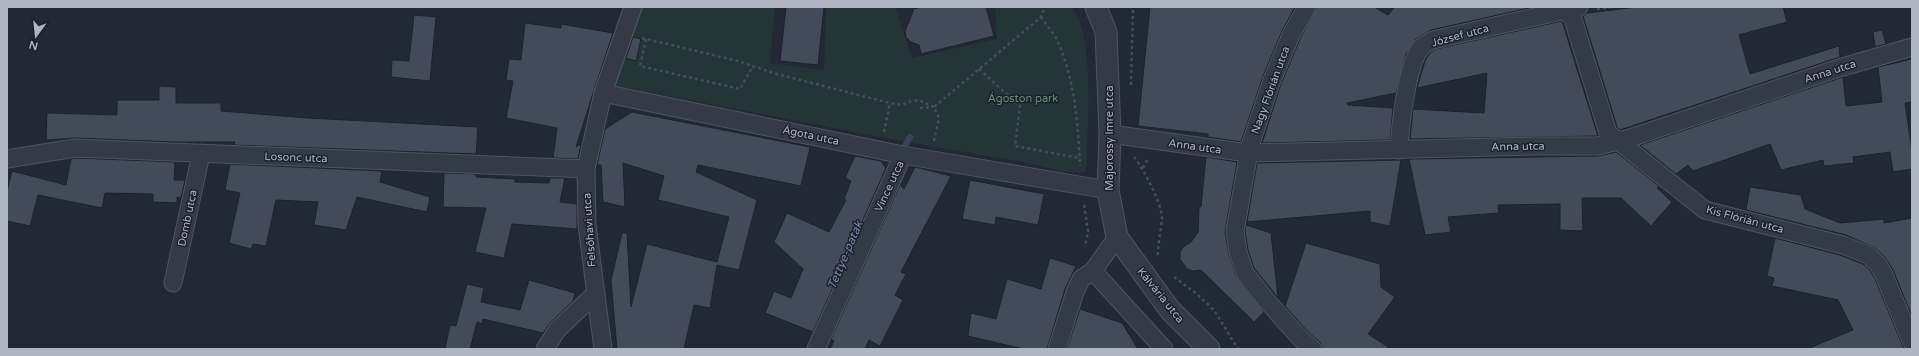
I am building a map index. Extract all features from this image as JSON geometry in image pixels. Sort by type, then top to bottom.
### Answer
[{"type":"street","points":[[603,93],[633,7]]},
{"type":"street","name":"Majorossy Imre utca","points":[[1096,7],[1106,32],[1120,135],[1108,190],[1117,237]]},
{"type":"street","name":"Nagy Flórián utca","points":[[1307,7],[1292,33],[1272,80],[1248,153],[1235,231],[1238,252],[1245,273],[1266,300],[1302,340],[1313,349]]},
{"type":"street","name":"Kis Flórián utca","points":[[1574,8],[1573,19],[1608,133],[1705,210],[1843,245],[1868,255],[1878,264],[1884,274],[1912,343]]},
{"type":"street","name":"József utca","points":[[1399,150],[1407,91],[1414,59],[1421,47],[1433,40],[1574,8]]},
{"type":"street","name":"Anna utca","points":[[1120,135],[1248,153],[1598,146],[1619,141],[1839,68],[1912,47]]},
{"type":"street","name":"Ágota utca","points":[[603,93],[903,155],[1108,190]]},
{"type":"street","name":"Felsőhavi utca","points":[[603,93],[586,169],[587,225],[603,349]]},
{"type":"street","name":"Losonc utca","points":[[7,159],[75,148],[586,169]]},
{"type":"street","name":"Domb utca","points":[[173,283],[201,154]]},
{"type":"street","name":"Vince utca","points":[[816,349],[903,155]]},
{"type":"street","points":[[1057,349],[1075,292],[1117,237]]},
{"type":"street","name":"Kálvária utca","points":[[1117,237],[1170,310],[1209,349]]},
{"type":"street","points":[[1087,275],[1164,349]]},
{"type":"street","points":[[545,349],[557,330],[595,294]]},
{"type":"street","points":[[1144,349],[1148,332]]},
{"type":"path","points":[[920,108],[934,107],[1040,17],[1044,9],[1043,7]]},
{"type":"path","points":[[1131,91],[1133,7]]},
{"type":"path","points":[[1574,8],[1611,7]]},
{"type":"path","points":[[1040,17],[1058,41],[1072,84],[1078,129],[1081,186],[1088,231],[1081,266],[1087,275]]},
{"type":"path","points":[[624,32],[890,104],[902,105],[911,101],[919,100],[934,107],[939,118],[937,132],[928,159]]},
{"type":"path","points":[[646,39],[640,66],[740,88],[752,66]]},
{"type":"path","points":[[979,69],[1020,106],[1015,146],[1080,158]]},
{"type":"path","points":[[880,150],[890,104]]},
{"type":"path","points":[[1120,135],[1133,157],[1143,169],[1156,196],[1162,216],[1161,238],[1157,254],[1160,261]]},
{"type":"path","points":[[1168,273],[1197,294],[1214,310],[1238,349]]},
{"type":"green space","name":"Ágoston park","points":[[638,7],[775,7],[770,63],[824,70],[826,7],[895,7],[912,58],[997,39],[995,7],[1072,7],[1080,21],[1087,62],[1088,111],[1086,172],[1065,172],[1023,162],[885,138],[612,85]]},
{"type":"building","points":[[786,7],[824,7],[818,65],[780,61]]},
{"type":"building","points":[[921,7],[986,7],[994,36],[921,54],[919,45],[911,42],[906,37],[905,31],[914,9]]},
{"type":"building","points":[[1150,7],[1295,7],[1283,29],[1263,76],[1241,142],[1208,137],[1208,134],[1138,126]]},
{"type":"building","points":[[1317,7],[1374,7],[1388,15],[1395,7],[1534,7],[1431,30],[1416,39],[1406,54],[1396,93],[1347,103],[1348,105],[1393,108],[1390,140],[1262,143],[1281,84],[1301,37]]},
{"type":"building","points":[[1638,7],[1783,7],[1787,22],[1739,35],[1750,74],[1839,46],[1840,57],[1620,130],[1617,127],[1583,16],[1587,13]]},
{"type":"building","points":[[414,15],[436,17],[430,81],[391,77],[392,60],[409,61]]},
{"type":"building","points":[[1562,21],[1598,136],[1410,139],[1413,109],[1484,113],[1487,73],[1417,88],[1425,61],[1429,54],[1436,49]]},
{"type":"building","points":[[525,23],[561,28],[561,24],[613,33],[576,147],[581,144],[578,159],[553,158],[557,128],[506,118],[513,81],[506,80],[509,59],[521,60]]},
{"type":"building","points":[[1882,30],[1886,44],[1875,47],[1873,32]]},
{"type":"building","points":[[633,37],[641,39],[636,61],[626,58]]},
{"type":"building","points":[[1912,59],[1912,102],[1905,103],[1912,151],[1912,169],[1893,172],[1890,152],[1853,157],[1854,163],[1824,166],[1823,160],[1781,170],[1770,144],[1693,171],[1688,165],[1676,174],[1640,145],[1843,77],[1846,106],[1882,102],[1878,67]]},
{"type":"building","points":[[159,86],[176,87],[176,103],[221,103],[221,111],[308,118],[478,127],[476,154],[234,145],[235,142],[175,142],[75,138],[46,140],[47,113],[117,115],[117,100],[159,100]]},
{"type":"building","points":[[632,112],[810,147],[801,186],[698,165],[696,172],[757,200],[739,270],[717,265],[710,308],[694,305],[684,349],[617,349],[611,280],[622,233],[627,233],[631,307],[647,244],[717,262],[729,217],[658,200],[664,176],[623,163],[625,207],[603,202],[601,165],[597,165],[605,129]]},
{"type":"building","points":[[1616,152],[1659,186],[1657,188],[1672,202],[1651,226],[1621,198],[1582,198],[1583,231],[1560,230],[1560,204],[1498,205],[1499,213],[1448,217],[1451,232],[1425,235],[1409,159],[1598,156]]},
{"type":"building","points":[[855,156],[881,161],[886,168],[813,332],[765,313],[774,291],[791,298],[803,269],[774,242],[787,213],[829,232],[846,200],[844,199],[851,181],[845,178]]},
{"type":"building","points":[[1206,157],[1237,162],[1225,232],[1229,255],[1236,276],[1264,312],[1254,322],[1201,270],[1193,271],[1187,269],[1180,259],[1180,252],[1183,247],[1191,242],[1198,232],[1199,207],[1201,207]]},
{"type":"building","points":[[71,159],[175,162],[174,180],[185,180],[181,198],[177,197],[177,203],[153,202],[153,194],[105,193],[102,208],[38,195],[30,226],[7,221],[7,191],[12,171],[66,185]]},
{"type":"building","points":[[1401,160],[1390,226],[1370,222],[1370,211],[1247,222],[1257,163]]},
{"type":"building","points":[[230,164],[382,171],[380,182],[430,197],[427,212],[357,197],[346,230],[314,225],[318,202],[276,200],[266,246],[253,244],[251,249],[229,243],[240,193],[225,190]]},
{"type":"building","points":[[915,167],[951,176],[901,272],[906,274],[895,295],[903,300],[880,346],[869,340],[865,349],[830,349],[834,341],[831,339],[900,185],[904,189]]},
{"type":"building","points":[[444,173],[476,174],[476,177],[515,179],[515,182],[549,183],[550,178],[565,178],[560,202],[577,204],[577,229],[512,224],[504,258],[475,252],[486,208],[443,207]]},
{"type":"building","points":[[970,180],[1044,194],[1038,225],[996,217],[995,225],[962,219]]},
{"type":"building","points":[[1750,187],[1801,195],[1805,209],[1840,223],[1884,219],[1884,223],[1912,218],[1912,317],[1893,270],[1885,257],[1875,248],[1846,235],[1746,210]]},
{"type":"building","points":[[1246,225],[1271,233],[1278,298],[1254,268],[1248,250],[1245,231]]},
{"type":"building","points":[[1775,238],[1840,255],[1863,264],[1870,270],[1904,349],[1807,349],[1853,330],[1838,300],[1772,286],[1774,278],[1767,276]]},
{"type":"building","points":[[1306,243],[1380,264],[1381,287],[1395,297],[1368,334],[1391,349],[1323,349],[1320,342],[1309,333],[1285,306]]},
{"type":"building","points":[[1050,258],[1076,266],[1065,289],[1047,349],[1023,349],[968,336],[971,313],[996,319],[1007,279],[1041,289]]},
{"type":"building","points":[[529,280],[575,293],[573,301],[550,323],[543,333],[483,319],[482,324],[477,322],[470,349],[445,349],[450,325],[456,326],[467,284],[484,288],[481,302],[520,310]]},
{"type":"building","points":[[1080,309],[1122,323],[1138,349],[1067,349]]},
{"type":"waterway","name":"Tettye-patak","points":[[902,151],[910,137]]}]
